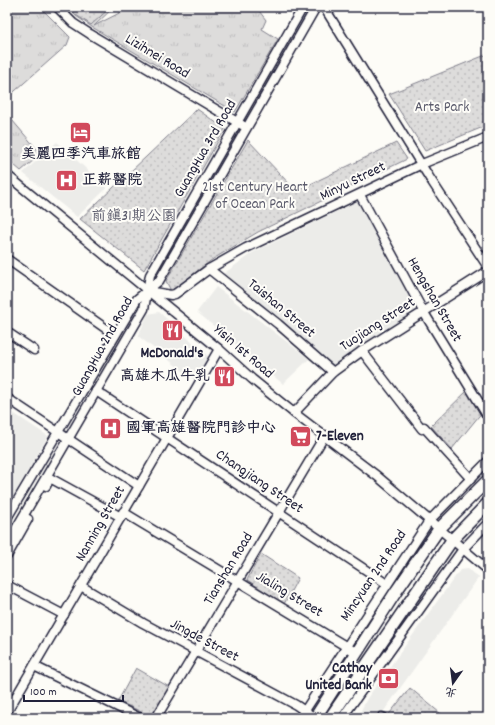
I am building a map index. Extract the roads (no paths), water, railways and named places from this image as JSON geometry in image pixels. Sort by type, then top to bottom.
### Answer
[{"type":"main road","name":"Mincyuan 2nd Road","points":[[315,718],[397,590],[439,529],[488,480]]},
{"type":"main road","points":[[330,718],[452,540],[488,503]]},
{"type":"street","name":"Lizihnei Road","points":[[57,7],[73,23],[84,30],[246,127]]},
{"type":"street","name":"GuangHua 3rd Road","points":[[147,290],[150,275],[303,7]]},
{"type":"street","name":"GuangHua 3rd Road","points":[[147,290],[159,282],[246,127],[316,7]]},
{"type":"street","points":[[324,7],[429,177],[488,268]]},
{"type":"street","name":"Minyu Street","points":[[147,290],[171,295],[209,269],[246,248],[360,195],[422,164],[488,138]]},
{"type":"street","name":"Yisin 1st Road","points":[[7,175],[219,349],[294,413],[325,435],[377,476],[488,570]]},
{"type":"street","name":"Hengshan Street","points":[[360,195],[423,312],[488,417]]},
{"type":"street","points":[[7,259],[115,335]]},
{"type":"street","name":"Taishan Street","points":[[209,269],[278,324],[333,372]]},
{"type":"street","name":"Tuojiang Street","points":[[294,413],[333,372],[362,351],[488,271]]},
{"type":"street","name":"GuangHua 2nd Road","points":[[7,518],[137,299],[147,290]]},
{"type":"street","name":"GuangHua 2nd Road","points":[[7,544],[70,440],[96,391],[144,309],[147,290]]},
{"type":"street","points":[[7,332],[34,350]]},
{"type":"street","name":"Nanning Street","points":[[7,712],[219,349]]},
{"type":"street","points":[[362,351],[423,428],[471,479]]},
{"type":"street","name":"Changjiang Street","points":[[96,391],[168,437],[386,584]]},
{"type":"street","points":[[7,398],[139,486]]},
{"type":"street","name":"Tianshan Road","points":[[156,718],[325,435]]},
{"type":"street","points":[[7,556],[70,440]]},
{"type":"street","name":"Mincyuan 2nd Road","points":[[302,714],[386,584],[429,521],[488,461]]},
{"type":"street","name":"Jialing Street","points":[[50,478],[122,515],[238,581],[357,653]]},
{"type":"street","points":[[14,506],[26,512]]},
{"type":"street","points":[[342,718],[463,549],[488,523]]},
{"type":"street","points":[[7,585],[64,615]]},
{"type":"street","name":"Jingde Street","points":[[81,586],[143,624],[196,652],[302,714],[315,718]]},
{"type":"street","points":[[34,666],[140,718]]},
{"type":"place","name":"美麗四季汽車旅館","points":[[81,132]]},
{"type":"place","name":"正薪醫院","points":[[66,181]]},
{"type":"place","name":"McDonald's","points":[[172,331]]},
{"type":"place","name":"高雄木瓜牛乳","points":[[225,377]]},
{"type":"place","name":"國軍高雄醫院門診中心","points":[[110,429]]},
{"type":"place","name":"7-Eleven","points":[[300,437]]},
{"type":"place","name":"Cathay United Bank","points":[[388,678]]},
{"type":"park label","name":"Arts Park","points":[[442,108]]},
{"type":"park label","name":"21st Century Heart of Ocean Park","points":[[255,196]]},
{"type":"park label","name":"前鎮31期公園","points":[[134,217]]}]
